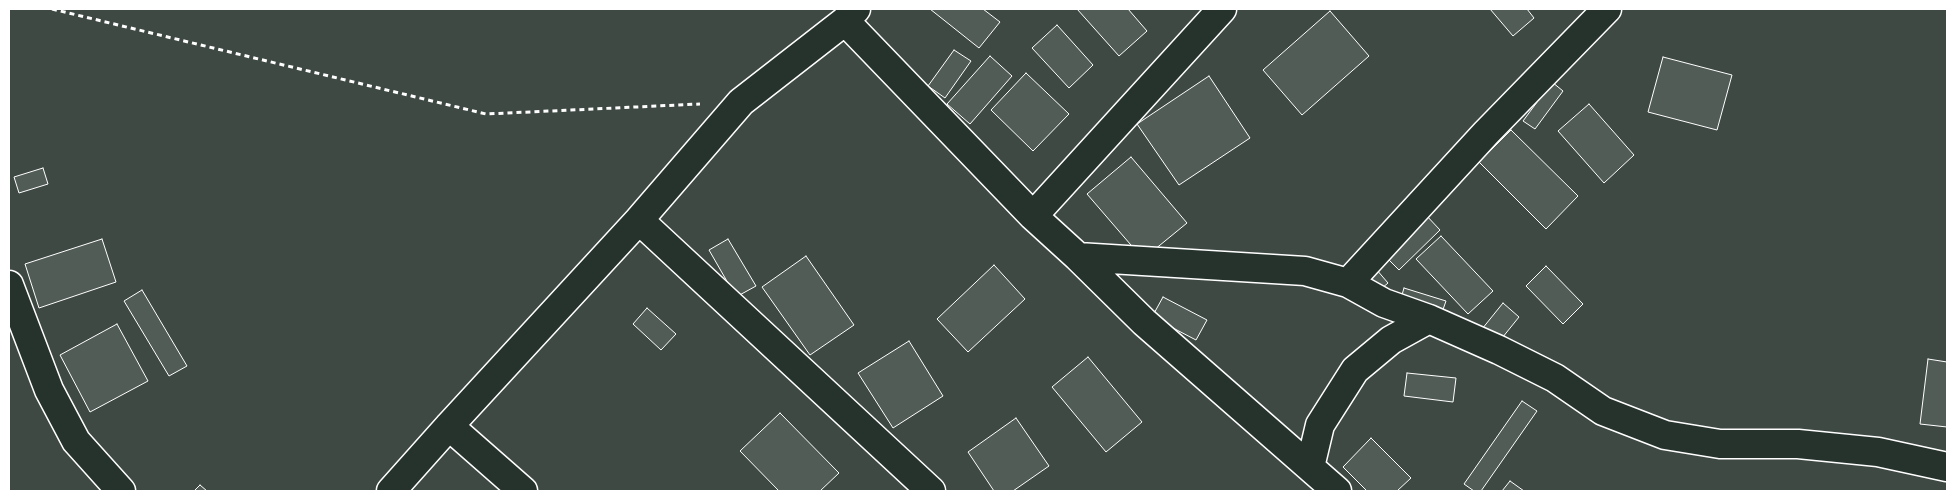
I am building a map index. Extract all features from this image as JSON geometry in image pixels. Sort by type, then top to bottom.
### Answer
[{"type":"street","points":[[1033,216],[1222,9]]},
{"type":"street","points":[[1348,283],[1486,133],[1607,9]]},
{"type":"street","points":[[391,491],[639,220],[741,102],[850,15],[1033,216],[1144,322],[1337,491]]},
{"type":"street","points":[[639,220],[931,491]]},
{"type":"street","points":[[1078,257],[1305,271],[1348,283],[1384,303],[1429,319],[1499,350],[1555,378],[1603,410],[1665,435],[1720,444],[1798,444],[1878,452],[1947,467]]},
{"type":"street","points":[[9,285],[49,390],[76,441],[121,491]]},
{"type":"street","points":[[1310,467],[1320,425],[1355,370],[1392,340],[1429,319]]},
{"type":"street","points":[[449,426],[522,491]]},
{"type":"path","points":[[52,9],[486,114],[741,102]]},
{"type":"shaded area","points":[[9,9],[1947,9],[1947,491],[9,491]]},
{"type":"building","points":[[930,9],[983,9],[1000,22],[979,48]]},
{"type":"building","points":[[1077,9],[1128,9],[1147,31],[1119,56]]},
{"type":"building","points":[[1490,9],[1527,9],[1534,18],[1513,36]]},
{"type":"building","points":[[1330,11],[1369,56],[1302,115],[1263,70]]},
{"type":"building","points":[[1057,25],[1093,65],[1069,88],[1032,48]]},
{"type":"building","points":[[954,50],[971,61],[945,98],[928,86]]},
{"type":"building","points":[[990,56],[1012,76],[970,124],[947,104]]},
{"type":"building","points":[[1663,57],[1732,75],[1717,130],[1648,112]]},
{"type":"building","points":[[1026,73],[1069,114],[1033,151],[991,110]]},
{"type":"building","points":[[1209,76],[1250,138],[1179,185],[1137,124]]},
{"type":"building","points":[[1552,82],[1563,91],[1535,129],[1523,121]]},
{"type":"building","points":[[1589,104],[1634,155],[1604,183],[1558,131]]},
{"type":"building","points":[[1511,130],[1578,196],[1546,229],[1479,162]]},
{"type":"building","points":[[1131,157],[1187,223],[1143,259],[1087,194]]},
{"type":"building","points":[[43,168],[48,184],[19,193],[14,177]]},
{"type":"building","points":[[1425,214],[1440,230],[1399,270],[1384,255]]},
{"type":"building","points":[[1441,236],[1493,291],[1468,314],[1416,259]]},
{"type":"building","points":[[102,239],[116,282],[39,308],[25,264]]},
{"type":"building","points":[[728,239],[756,286],[736,297],[709,250]]},
{"type":"building","points":[[806,256],[854,325],[810,355],[762,287]]},
{"type":"building","points":[[994,265],[1025,299],[968,352],[937,319]]},
{"type":"building","points":[[1546,266],[1583,304],[1563,324],[1526,286]]},
{"type":"building","points":[[1376,269],[1388,283],[1375,294],[1363,279]]},
{"type":"building","points":[[1404,288],[1446,301],[1440,318],[1399,305]]},
{"type":"building","points":[[142,290],[187,366],[169,376],[124,301]]},
{"type":"building","points":[[1163,297],[1207,320],[1196,340],[1152,317]]},
{"type":"building","points":[[1503,303],[1519,317],[1498,343],[1482,329]]},
{"type":"building","points":[[647,308],[676,334],[661,350],[633,324]]},
{"type":"building","points":[[117,324],[148,381],[90,412],[60,355]]},
{"type":"building","points":[[909,341],[943,396],[893,428],[858,373]]},
{"type":"building","points":[[1088,357],[1142,422],[1106,452],[1052,387]]},
{"type":"building","points":[[1928,359],[1947,362],[1947,427],[1920,424]]},
{"type":"building","points":[[1407,373],[1456,378],[1453,402],[1404,396]]},
{"type":"building","points":[[1522,401],[1537,411],[1481,491],[1474,491],[1464,484]]},
{"type":"building","points":[[780,413],[839,473],[820,491],[779,491],[740,451]]},
{"type":"building","points":[[1016,418],[1049,466],[1013,491],[994,491],[968,452]]},
{"type":"building","points":[[1371,438],[1411,478],[1397,491],[1367,491],[1343,467]]},
{"type":"building","points":[[1510,481],[1524,491],[1502,491]]},
{"type":"building","points":[[200,485],[207,491],[194,491]]}]
